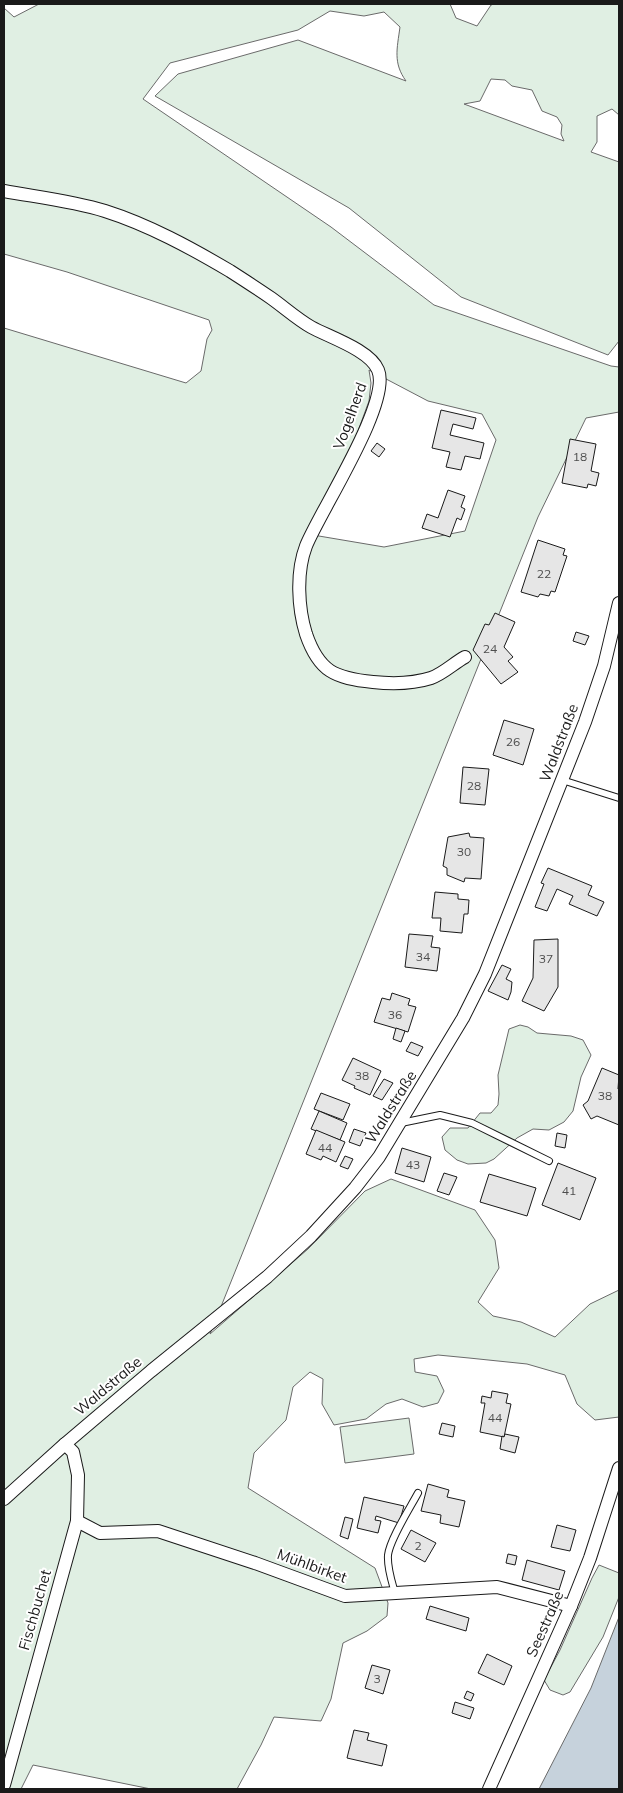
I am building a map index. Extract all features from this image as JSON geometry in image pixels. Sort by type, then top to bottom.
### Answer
[{"type":"street","name":"Vogelherd","points":[[4,191],[105,211],[187,246],[231,272],[311,327],[353,347],[374,363],[380,375],[380,381],[366,428],[306,547],[299,591],[304,626],[312,650],[319,661],[333,673],[348,678],[390,683],[417,682],[433,677],[465,656]]},
{"type":"street","name":"Waldstraße","points":[[4,1499],[64,1444],[267,1276],[311,1236],[355,1188],[379,1157],[463,1018],[485,974],[585,722],[604,666],[619,603]]},
{"type":"street","name":"Fischbuchet","points":[[4,1785],[77,1521],[78,1476],[73,1452],[64,1444]]},
{"type":"street","name":"Seestraße","points":[[489,1789],[571,1606],[590,1558],[619,1468]]},
{"type":"street","name":"Mühlbirket","points":[[77,1521],[100,1533],[158,1531],[256,1563],[345,1596],[497,1587],[571,1606]]},
{"type":"lane","points":[[562,780],[619,798]]},
{"type":"lane","points":[[400,1124],[440,1115],[472,1123],[548,1161]]},
{"type":"lane","points":[[395,1593],[388,1564],[388,1554],[392,1542],[418,1492]]},
{"type":"green space","points":[[39,4],[450,4],[456,18],[477,26],[491,5],[494,4],[619,4],[619,115],[612,109],[597,116],[597,142],[591,152],[619,162],[619,341],[608,355],[461,297],[349,208],[155,96],[178,74],[298,40],[406,81],[399,68],[397,56],[400,27],[384,12],[364,16],[330,11],[298,30],[170,63],[143,99],[331,227],[434,305],[611,366],[619,367],[619,412],[586,418],[538,517],[210,1334],[308,1249],[365,1191],[391,1179],[475,1210],[495,1240],[499,1268],[478,1302],[493,1316],[521,1322],[555,1337],[590,1304],[619,1290],[619,1417],[595,1420],[577,1404],[565,1375],[527,1364],[438,1355],[414,1359],[415,1372],[437,1376],[444,1391],[438,1403],[423,1407],[402,1399],[386,1404],[366,1419],[334,1425],[322,1404],[323,1379],[310,1372],[293,1387],[286,1420],[254,1453],[248,1488],[375,1568],[388,1603],[387,1616],[367,1631],[343,1643],[331,1699],[321,1721],[274,1717],[237,1789],[151,1789],[33,1765],[21,1789],[4,1789],[4,328],[186,383],[201,371],[207,339],[212,330],[209,320],[67,272],[4,254],[4,8],[14,17]],"holes":[[[491,79],[505,80],[512,86],[532,90],[542,111],[557,117],[562,125],[561,134],[564,141],[464,104],[480,101]],[[369,370],[428,401],[482,414],[496,440],[465,531],[384,547],[307,534],[351,450],[369,401],[371,383]]]},
{"type":"green space","points":[[520,1025],[528,1027],[537,1033],[571,1036],[583,1040],[591,1055],[581,1077],[573,1111],[564,1122],[549,1130],[533,1129],[517,1138],[494,1159],[486,1163],[468,1164],[457,1160],[445,1150],[442,1137],[450,1128],[468,1128],[480,1113],[491,1113],[498,1105],[498,1075],[509,1029]]},
{"type":"green space","points":[[409,1418],[414,1454],[345,1463],[340,1427]]},
{"type":"green space","points":[[599,1565],[619,1573],[619,1597],[603,1637],[570,1692],[563,1695],[550,1690],[544,1680]]},
{"type":"shaded area","points":[[619,1617],[619,1789],[539,1789],[591,1688]]},
{"type":"building","points":[[441,410],[476,418],[473,429],[453,424],[450,435],[484,443],[480,459],[465,456],[461,470],[446,467],[450,452],[432,448]]},
{"type":"building","points":[[570,439],[596,444],[591,471],[599,473],[596,486],[588,484],[587,488],[562,483]]},
{"type":"building","points":[[377,443],[385,449],[379,457],[371,451]]},
{"type":"building","points":[[448,490],[465,496],[461,507],[465,509],[461,520],[457,518],[450,537],[422,528],[427,514],[438,518]]},
{"type":"building","points":[[538,540],[565,549],[563,555],[567,556],[555,592],[551,591],[549,596],[540,594],[538,597],[521,592]]},
{"type":"building","points":[[495,613],[515,622],[504,647],[513,657],[508,661],[518,672],[501,684],[473,650],[485,624],[489,625]]},
{"type":"building","points":[[576,632],[589,636],[585,645],[573,641]]},
{"type":"building","points":[[504,720],[534,729],[523,765],[493,755]]},
{"type":"building","points":[[463,767],[489,769],[485,805],[460,803]]},
{"type":"building","points":[[469,833],[470,837],[484,838],[481,879],[465,878],[464,882],[447,875],[447,868],[443,866],[448,837]]},
{"type":"building","points":[[548,868],[592,886],[588,895],[604,902],[597,916],[569,904],[573,896],[557,889],[547,911],[535,907],[544,884],[541,883]]},
{"type":"building","points":[[435,892],[458,894],[458,899],[469,900],[468,914],[464,914],[462,933],[440,931],[441,918],[432,918]]},
{"type":"building","points":[[409,934],[433,936],[431,947],[440,948],[437,971],[405,967]]},
{"type":"building","points":[[558,939],[558,987],[544,1011],[522,1001],[533,978],[534,940]]},
{"type":"building","points":[[502,965],[511,969],[506,979],[512,982],[508,1000],[488,991]]},
{"type":"building","points":[[392,993],[410,999],[408,1005],[416,1007],[408,1032],[374,1022],[382,998],[390,1000]]},
{"type":"building","points":[[396,1028],[405,1031],[401,1042],[393,1039]]},
{"type":"building","points":[[411,1042],[423,1047],[418,1056],[406,1051]]},
{"type":"building","points":[[353,1058],[381,1071],[370,1095],[342,1080]]},
{"type":"building","points":[[602,1068],[619,1075],[619,1125],[597,1116],[591,1119],[583,1105],[588,1101]]},
{"type":"building","points":[[384,1079],[393,1083],[382,1100],[373,1096]]},
{"type":"building","points":[[321,1093],[350,1104],[343,1120],[314,1109]]},
{"type":"building","points":[[319,1111],[347,1123],[340,1140],[311,1129]]},
{"type":"building","points":[[354,1129],[366,1133],[360,1146],[349,1142]]},
{"type":"building","points":[[316,1130],[345,1142],[336,1162],[323,1156],[321,1160],[306,1154]]},
{"type":"building","points":[[557,1133],[567,1135],[565,1148],[555,1146]]},
{"type":"building","points":[[402,1148],[431,1157],[424,1182],[395,1173]]},
{"type":"building","points":[[345,1156],[353,1159],[348,1169],[340,1166]]},
{"type":"building","points":[[558,1163],[596,1178],[580,1220],[542,1205]]},
{"type":"building","points":[[444,1173],[457,1177],[449,1195],[437,1191]]},
{"type":"building","points":[[489,1174],[536,1188],[527,1216],[480,1202]]},
{"type":"building","points":[[492,1391],[508,1394],[506,1403],[511,1404],[504,1437],[480,1432],[485,1403],[481,1403],[482,1396],[491,1398]]},
{"type":"building","points":[[442,1423],[455,1426],[453,1437],[439,1434]]},
{"type":"building","points":[[505,1434],[519,1437],[515,1453],[500,1449],[502,1436],[504,1437]]},
{"type":"building","points":[[428,1484],[449,1490],[447,1497],[465,1501],[459,1527],[440,1523],[441,1515],[421,1511]]},
{"type":"building","points":[[364,1497],[404,1506],[399,1523],[376,1516],[375,1520],[381,1521],[378,1533],[357,1528]]},
{"type":"building","points":[[345,1517],[353,1519],[348,1539],[340,1536]]},
{"type":"building","points":[[557,1525],[576,1530],[570,1551],[551,1547]]},
{"type":"building","points":[[411,1530],[436,1543],[425,1562],[401,1549]]},
{"type":"building","points":[[508,1554],[517,1556],[515,1565],[506,1563]]},
{"type":"building","points":[[527,1560],[565,1571],[559,1590],[522,1580]]},
{"type":"building","points":[[430,1606],[469,1618],[466,1631],[426,1619]]},
{"type":"building","points":[[487,1654],[512,1666],[504,1685],[478,1673]]},
{"type":"building","points":[[372,1665],[390,1670],[383,1694],[365,1688]]},
{"type":"building","points":[[467,1691],[474,1694],[471,1701],[464,1698]]},
{"type":"building","points":[[455,1702],[474,1708],[470,1719],[452,1713]]},
{"type":"building","points":[[354,1730],[369,1733],[367,1740],[387,1745],[382,1766],[347,1758]]}]
